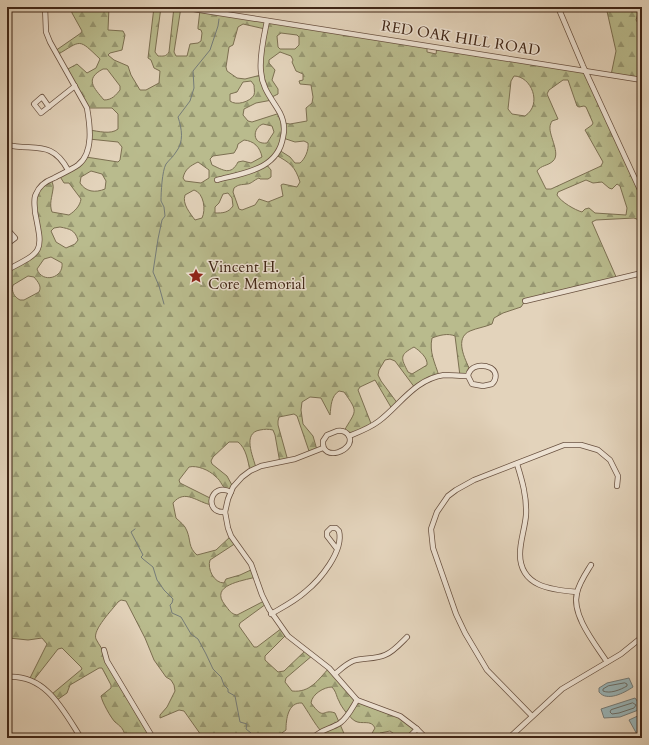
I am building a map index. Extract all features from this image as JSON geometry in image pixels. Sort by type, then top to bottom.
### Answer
[{"type":"street","points":[[7,270],[27,260],[36,253],[40,246],[34,205],[35,195],[40,187],[78,165],[86,157],[89,146],[89,118],[87,108],[48,37],[45,20],[45,7]]},
{"type":"street","name":"RED OAK HILL ROAD","points":[[180,7],[642,80]]},
{"type":"street","points":[[558,7],[642,194]]},
{"type":"street","points":[[217,180],[262,167],[271,161],[282,144],[284,122],[268,95],[260,72],[267,21]]},
{"type":"street","points":[[49,107],[75,86]]},
{"type":"street","points":[[7,145],[49,150],[63,160],[68,170]]},
{"type":"street","points":[[7,229],[15,238],[7,244]]},
{"type":"street","points":[[525,301],[642,273]]},
{"type":"street","points":[[480,366],[491,368],[494,370],[496,376],[492,384],[483,386],[472,384],[468,376],[473,368],[480,366]]},
{"type":"street","points":[[349,436],[372,426],[381,420],[412,390],[432,378],[444,375],[468,376]]},
{"type":"street","points":[[341,431],[349,436],[349,445],[341,451],[330,453],[324,448],[324,438],[330,434],[341,431]]},
{"type":"street","points":[[532,716],[487,670],[465,633],[456,614],[435,554],[431,538],[433,520],[436,512],[448,496],[464,484],[564,445],[581,445],[598,450],[610,460],[618,476],[617,486]]},
{"type":"street","points":[[324,448],[295,459],[267,464],[256,468],[242,477],[235,484],[231,492],[226,512],[226,521],[229,532],[251,564],[262,595],[271,614],[294,641],[321,661],[335,674],[348,692],[357,700],[400,716],[417,729],[425,738]]},
{"type":"street","points":[[517,464],[525,493],[526,504],[520,554],[523,568],[530,579],[536,584],[553,590],[577,592]]},
{"type":"street","points":[[226,512],[220,512],[214,508],[212,505],[212,497],[220,489],[231,492]]},
{"type":"street","points":[[271,614],[298,598],[314,583],[328,566],[337,549]]},
{"type":"street","points":[[591,565],[577,592],[577,606],[582,622],[607,662]]},
{"type":"street","points":[[335,674],[344,666],[354,661],[378,658],[390,653],[407,637]]},
{"type":"street","points":[[509,738],[562,689],[607,662],[642,637]]},
{"type":"street","points":[[104,650],[107,661],[153,738]]},
{"type":"street","points":[[7,677],[29,680],[48,690],[57,700],[81,738]]},
{"type":"street","points":[[313,738],[322,731],[340,723],[346,717],[357,700]]},
{"type":"street","points":[[408,738],[417,729]]},
{"type":"green space","points":[[71,7],[109,7],[108,30],[123,31],[125,35],[122,50],[110,53],[108,55],[114,60],[128,66],[131,75],[140,90],[146,90],[159,83],[160,71],[154,68],[151,60],[148,58],[154,7],[161,7],[155,52],[158,56],[166,55],[169,52],[174,7],[181,7],[174,52],[176,56],[187,56],[190,44],[201,41],[202,33],[201,30],[198,29],[200,10],[427,45],[427,52],[436,54],[437,47],[585,70],[642,194],[642,228],[639,220],[634,218],[596,220],[592,222],[617,279],[525,301],[521,307],[503,313],[494,318],[492,324],[465,334],[462,349],[470,370],[468,376],[460,376],[455,336],[452,335],[432,338],[432,353],[439,376],[415,388],[395,361],[390,359],[385,360],[379,370],[378,375],[398,404],[392,409],[375,380],[360,387],[358,390],[372,426],[349,436],[344,431],[353,415],[354,408],[344,392],[339,391],[334,396],[330,415],[321,398],[310,397],[302,402],[301,410],[303,424],[313,436],[317,450],[310,454],[297,416],[294,414],[279,417],[278,425],[288,461],[280,463],[273,430],[260,430],[251,436],[250,440],[251,451],[256,468],[250,471],[245,451],[238,442],[229,442],[213,457],[211,461],[212,464],[227,476],[233,487],[231,492],[225,488],[218,478],[210,472],[199,467],[189,467],[179,480],[180,483],[212,499],[212,505],[187,497],[182,497],[173,503],[176,518],[184,525],[191,547],[197,555],[216,550],[231,536],[236,543],[210,560],[210,571],[217,581],[224,583],[226,579],[253,569],[256,577],[236,582],[224,588],[221,593],[221,598],[230,612],[237,615],[264,601],[266,604],[240,623],[239,626],[254,647],[257,647],[282,628],[287,634],[265,656],[265,660],[278,672],[284,671],[306,650],[313,655],[286,678],[285,682],[292,691],[309,688],[329,668],[352,696],[393,713],[426,738],[400,738],[390,731],[380,733],[376,738],[366,738],[371,735],[375,728],[373,725],[355,721],[346,712],[332,687],[325,688],[316,694],[311,703],[321,713],[335,713],[346,738],[334,736],[321,731],[302,703],[297,703],[291,708],[287,716],[286,730],[279,735],[278,738],[201,738],[201,735],[184,711],[179,710],[160,718],[160,715],[167,707],[175,691],[174,685],[171,680],[166,677],[154,660],[145,638],[126,601],[121,600],[100,625],[97,630],[96,639],[153,738],[124,738],[125,735],[121,727],[111,717],[101,696],[111,688],[111,685],[102,668],[99,668],[70,685],[67,693],[57,700],[52,694],[82,669],[62,648],[58,649],[33,681],[29,680],[47,644],[42,638],[28,640],[9,638],[7,677],[7,270],[27,260],[40,246],[35,195],[51,179],[53,187],[51,203],[52,212],[69,215],[80,204],[81,199],[69,183],[64,183],[59,175],[78,165],[86,157],[118,162],[120,160],[122,147],[118,142],[89,139],[89,130],[112,132],[118,129],[118,114],[112,108],[87,108],[66,70],[77,64],[87,73],[96,68],[100,59],[88,47],[80,44],[71,46],[57,55],[55,51],[82,31],[72,13]],"holes":[[[243,24],[265,29],[261,75],[245,79],[237,78],[227,71],[226,67],[229,47],[233,45],[238,27]],[[281,33],[297,35],[299,37],[299,45],[295,49],[280,49],[278,47],[277,36]],[[280,52],[291,56],[296,71],[303,74],[303,80],[299,81],[300,84],[311,85],[313,97],[312,103],[306,108],[307,121],[290,124],[284,123],[280,113],[252,122],[248,121],[243,115],[244,109],[256,103],[272,100],[270,98],[278,94],[278,89],[272,80],[275,70],[269,63],[269,60]],[[103,69],[107,69],[120,86],[120,90],[112,98],[104,100],[94,88],[92,80],[97,73]],[[514,76],[520,77],[530,85],[533,92],[533,105],[525,116],[512,114],[508,109],[511,81]],[[563,80],[568,80],[577,106],[586,107],[593,123],[585,130],[603,162],[601,166],[551,189],[546,189],[537,171],[551,163],[555,158],[556,154],[550,126],[552,121],[558,119],[547,94],[549,90]],[[251,81],[254,85],[254,95],[249,100],[236,103],[230,101],[230,94],[237,92],[243,82]],[[263,124],[272,126],[274,132],[267,143],[258,141],[255,136],[255,132],[259,126]],[[283,138],[295,142],[304,141],[308,143],[304,159],[300,163],[295,163],[290,157],[279,150]],[[244,140],[256,145],[260,150],[262,157],[251,163],[243,161],[238,162],[233,169],[226,171],[212,165],[210,159],[213,156],[234,153],[238,144]],[[276,155],[285,160],[291,166],[296,172],[300,182],[297,187],[283,184],[281,185],[283,196],[268,202],[259,199],[255,205],[242,210],[239,209],[233,192],[234,188],[239,185],[250,183],[259,178],[268,179],[271,177],[271,170],[266,164]],[[198,162],[209,170],[209,178],[201,183],[185,181],[183,178],[188,168]],[[91,171],[102,174],[106,181],[105,189],[91,191],[80,183],[81,177]],[[586,180],[593,183],[602,182],[612,189],[617,184],[620,186],[627,208],[626,215],[595,213],[589,208],[582,212],[572,208],[557,195],[558,192]],[[194,190],[197,192],[202,198],[204,206],[202,218],[195,220],[185,202],[185,195]],[[228,193],[232,198],[233,206],[227,211],[223,213],[215,213],[215,207],[219,203],[223,194]],[[60,227],[72,230],[78,240],[75,244],[66,248],[56,242],[51,231],[54,228]],[[51,257],[62,263],[62,268],[56,275],[48,278],[43,276],[37,269],[44,259]],[[28,276],[34,277],[40,286],[39,292],[24,300],[18,299],[13,292],[13,285]],[[414,347],[425,357],[427,365],[412,374],[408,372],[403,357],[406,352]]]},
{"type":"green space","points":[[606,7],[640,7],[636,20],[642,29],[642,80],[611,75],[616,51]]},
{"type":"water","points":[[629,678],[633,687],[625,692],[616,696],[606,696],[599,692],[599,688],[607,683]]},
{"type":"water","points":[[635,698],[641,706],[641,709],[620,717],[604,718],[601,709]]},
{"type":"water","points":[[642,714],[642,738],[639,738],[629,720]]},
{"type":"waterway","points":[[164,304],[153,272],[162,220],[165,216],[164,207],[161,201],[162,182],[166,164],[179,148],[181,131],[178,117],[190,101],[194,88],[193,71],[210,50],[219,19]]},
{"type":"waterway","points":[[135,529],[131,532],[143,555],[141,557],[153,567],[157,580],[173,599],[170,605],[172,613],[181,617],[191,634],[198,639],[213,669],[221,677],[224,685],[228,689],[228,692],[235,696],[240,722],[247,724],[246,729],[251,733],[252,738]]},
{"type":"place","name":"Vincent H. Core Memorial","points":[[196,276]]}]
